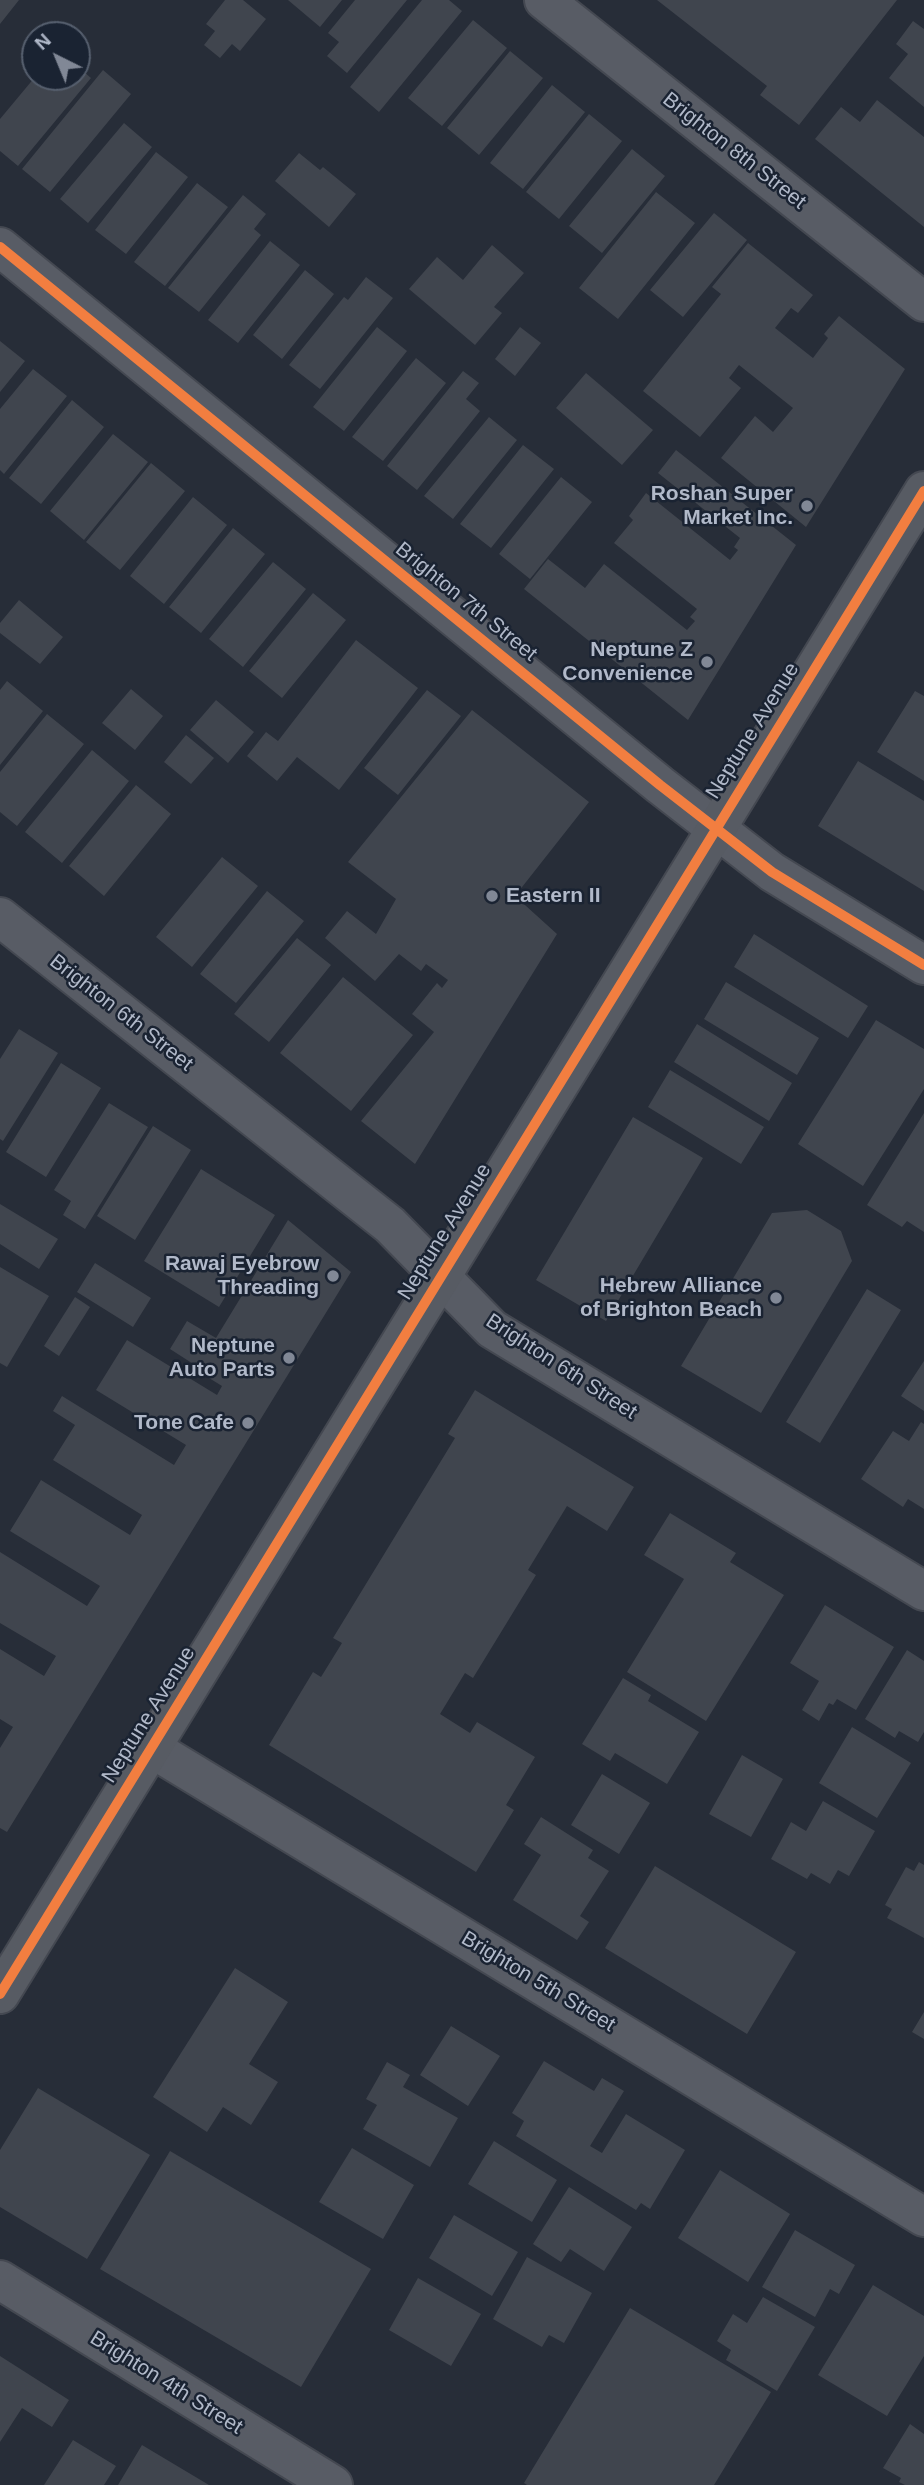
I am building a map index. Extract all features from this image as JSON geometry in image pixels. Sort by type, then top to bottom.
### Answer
[{"type":"main road","name":"Neptune Avenue","points":[[0,1994],[924,491]]},
{"type":"street","name":"Brighton 8th Street","points":[[544,0],[924,302]]},
{"type":"street","name":"Brighton 7th Street","points":[[0,247],[772,872],[924,965]]},
{"type":"street","name":"Brighton 6th Street","points":[[6,936],[390,1225],[492,1329],[924,1591]]},
{"type":"street","name":"Brighton 5th Street","points":[[151,1748],[924,2217]]},
{"type":"street","name":"Brighton 4th Street","points":[[0,2280],[332,2485]]},
{"type":"building","points":[[0,0],[19,0],[0,24]]},
{"type":"building","points":[[225,0],[243,0],[266,19],[240,51],[232,44],[220,58],[204,45],[215,31],[206,24]]},
{"type":"building","points":[[288,0],[342,0],[320,27]]},
{"type":"building","points":[[355,0],[407,0],[347,73],[327,56],[339,42],[328,33]]},
{"type":"building","points":[[422,0],[449,0],[462,11],[379,112],[350,87]]},
{"type":"building","points":[[657,0],[897,0],[799,125],[760,95],[767,86]]},
{"type":"building","points":[[473,20],[507,48],[442,126],[408,98]]},
{"type":"building","points":[[913,21],[924,29],[924,107],[889,78],[908,54],[896,44]]},
{"type":"building","points":[[510,51],[543,78],[479,155],[447,128]]},
{"type":"building","points":[[103,70],[131,94],[50,192],[22,169],[86,91],[91,91],[91,85]]},
{"type":"building","points":[[552,85],[585,112],[523,189],[490,163]]},
{"type":"building","points":[[23,91],[80,91],[18,166],[0,151],[0,119]]},
{"type":"building","points":[[877,100],[924,137],[924,227],[815,139],[841,107],[860,122]]},
{"type":"building","points":[[589,114],[622,141],[559,219],[526,192]]},
{"type":"building","points":[[124,123],[152,147],[88,223],[60,199]]},
{"type":"building","points":[[632,149],[665,176],[602,253],[569,226]]},
{"type":"building","points":[[156,152],[188,177],[126,254],[95,230]]},
{"type":"building","points":[[299,153],[320,170],[323,167],[356,194],[329,227],[275,181]]},
{"type":"building","points":[[197,183],[228,207],[165,286],[134,262]]},
{"type":"building","points":[[656,192],[695,223],[618,319],[579,288]]},
{"type":"building","points":[[243,195],[266,214],[254,229],[261,235],[199,312],[168,288]]},
{"type":"building","points":[[714,213],[747,240],[683,317],[650,290]]},
{"type":"building","points":[[270,241],[300,265],[238,343],[208,320]]},
{"type":"building","points":[[748,243],[813,295],[798,313],[791,308],[775,328],[813,358],[828,338],[824,334],[839,316],[905,369],[806,527],[721,458],[755,416],[773,432],[793,408],[739,365],[729,378],[741,388],[700,437],[643,391],[721,294],[712,287]]},
{"type":"building","points":[[492,245],[524,273],[494,307],[502,313],[475,345],[409,289],[437,257],[463,280]]},
{"type":"building","points":[[305,270],[334,294],[282,359],[253,335]]},
{"type":"building","points":[[366,277],[393,298],[320,389],[289,365],[344,297],[348,300]]},
{"type":"building","points":[[377,327],[407,351],[344,431],[313,407]]},
{"type":"building","points":[[520,327],[541,343],[515,376],[495,359]]},
{"type":"building","points":[[0,341],[25,361],[0,392]]},
{"type":"building","points":[[416,358],[446,383],[383,461],[352,437]]},
{"type":"building","points":[[33,369],[67,396],[4,474],[0,470],[0,409]]},
{"type":"building","points":[[463,371],[479,383],[466,399],[480,411],[417,490],[387,466]]},
{"type":"building","points":[[586,373],[653,430],[622,465],[556,408]]},
{"type":"building","points":[[72,400],[104,427],[41,504],[9,478]]},
{"type":"building","points":[[489,417],[517,440],[453,519],[424,496]]},
{"type":"building","points":[[113,434],[148,462],[84,540],[50,511]]},
{"type":"building","points":[[523,445],[554,469],[491,548],[460,524]]},
{"type":"building","points":[[676,450],[796,545],[688,720],[524,589],[548,559],[585,588],[604,564],[687,630],[695,621],[690,617],[697,609],[614,543],[633,520],[629,516],[646,493],[730,560],[738,550],[734,547],[740,538],[658,473]]},
{"type":"building","points":[[151,463],[185,491],[120,570],[86,542]]},
{"type":"building","points":[[561,477],[592,502],[530,579],[499,554]]},
{"type":"building","points":[[193,497],[227,525],[164,604],[130,576]]},
{"type":"building","points":[[233,528],[265,554],[201,633],[169,607]]},
{"type":"building","points":[[273,562],[306,589],[243,667],[209,639]]},
{"type":"building","points":[[313,593],[346,620],[282,698],[249,671]]},
{"type":"building","points":[[19,600],[63,637],[40,664],[0,633],[0,623]]},
{"type":"building","points":[[356,640],[418,688],[339,790],[297,757],[277,781],[247,756],[266,732],[278,741]]},
{"type":"building","points":[[7,681],[43,711],[0,765],[0,690]]},
{"type":"building","points":[[131,689],[163,716],[135,750],[102,723]]},
{"type":"building","points":[[427,690],[461,716],[398,795],[364,768]]},
{"type":"building","points":[[915,691],[924,696],[924,781],[877,752]]},
{"type":"building","points":[[216,700],[254,732],[228,763],[190,730]]},
{"type":"building","points":[[472,710],[589,802],[515,896],[557,934],[415,1164],[361,1121],[434,1032],[412,1014],[437,983],[442,988],[448,980],[426,964],[421,971],[399,954],[375,981],[325,938],[347,911],[376,934],[396,899],[348,862]]},
{"type":"building","points":[[47,714],[84,744],[17,826],[0,812],[0,772]]},
{"type":"building","points":[[186,735],[214,758],[191,784],[164,762]]},
{"type":"building","points":[[92,750],[129,781],[62,863],[25,832]]},
{"type":"building","points":[[858,761],[924,801],[924,891],[818,826]]},
{"type":"building","points":[[136,785],[171,814],[104,896],[69,866]]},
{"type":"building","points":[[222,857],[258,886],[192,967],[156,937]]},
{"type":"building","points":[[267,891],[304,921],[236,1003],[200,974]]},
{"type":"building","points":[[754,934],[868,1006],[848,1038],[734,967]]},
{"type":"building","points":[[297,938],[331,965],[269,1042],[234,1014]]},
{"type":"building","points":[[343,977],[413,1035],[351,1111],[280,1053]]},
{"type":"building","points":[[726,982],[819,1038],[797,1075],[704,1019]]},
{"type":"building","points":[[876,1020],[924,1049],[924,1089],[863,1186],[798,1144]]},
{"type":"building","points":[[697,1024],[792,1083],[769,1121],[674,1062]]},
{"type":"building","points":[[19,1029],[58,1053],[3,1141],[0,1139],[0,1059]]},
{"type":"building","points":[[61,1063],[101,1088],[46,1177],[6,1152]]},
{"type":"building","points":[[670,1070],[764,1127],[741,1164],[648,1107]]},
{"type":"building","points":[[109,1103],[148,1127],[85,1229],[63,1215],[71,1201],[54,1190]]},
{"type":"building","points":[[924,1113],[924,1232],[907,1221],[902,1227],[867,1205]]},
{"type":"building","points":[[633,1117],[703,1158],[606,1321],[536,1280]]},
{"type":"building","points":[[153,1126],[191,1150],[135,1240],[97,1216]]},
{"type":"building","points":[[201,1169],[275,1215],[219,1307],[144,1261]]},
{"type":"building","points":[[0,1204],[58,1239],[39,1269],[0,1244]]},
{"type":"building","name":"Hebrew Alliance of Brighton Beach","points":[[807,1210],[841,1231],[852,1261],[761,1413],[681,1366],[772,1213]]},
{"type":"building","points":[[288,1220],[351,1272],[7,1832],[0,1828],[0,1748],[13,1727],[0,1719],[0,1649],[44,1676],[56,1656],[0,1623],[0,1552],[87,1606],[100,1586],[10,1531],[41,1480],[130,1535],[142,1515],[53,1460],[75,1425],[53,1411],[62,1396],[174,1465],[186,1445],[96,1390],[127,1340],[217,1395],[222,1386],[170,1349],[187,1321],[216,1338]]},
{"type":"building","points":[[95,1263],[151,1298],[133,1327],[77,1292]]},
{"type":"building","points":[[0,1267],[49,1296],[7,1367],[0,1363]]},
{"type":"building","points":[[867,1289],[901,1310],[820,1443],[786,1422]]},
{"type":"building","points":[[75,1297],[90,1307],[59,1356],[44,1346]]},
{"type":"building","points":[[924,1361],[924,1411],[901,1396]]},
{"type":"building","points":[[475,1390],[634,1487],[607,1531],[567,1506],[528,1570],[536,1575],[473,1678],[465,1673],[440,1714],[470,1733],[477,1722],[535,1757],[506,1805],[514,1810],[476,1872],[269,1745],[313,1672],[321,1677],[342,1643],[333,1638],[455,1438],[448,1434]]},
{"type":"building","points":[[921,1422],[924,1424],[924,1509],[908,1499],[903,1507],[861,1479],[893,1431],[909,1441]]},
{"type":"building","points":[[670,1513],[736,1553],[730,1562],[784,1595],[706,1721],[627,1672],[684,1579],[644,1555]]},
{"type":"building","points":[[825,1605],[894,1647],[856,1710],[837,1699],[833,1705],[829,1703],[819,1721],[802,1710],[819,1681],[790,1663]]},
{"type":"building","points":[[907,1650],[924,1661],[924,1732],[918,1742],[899,1731],[895,1738],[865,1719]]},
{"type":"building","points":[[623,1678],[651,1695],[648,1701],[699,1732],[667,1784],[615,1753],[610,1761],[582,1744]]},
{"type":"building","points":[[852,1727],[911,1763],[877,1818],[819,1783]]},
{"type":"building","points":[[742,1755],[783,1779],[751,1837],[709,1814]]},
{"type":"building","points":[[602,1774],[650,1803],[619,1854],[571,1825]]},
{"type":"building","points":[[823,1801],[875,1831],[849,1876],[838,1870],[830,1884],[811,1873],[807,1879],[771,1859],[791,1822],[806,1831]]},
{"type":"building","points":[[541,1817],[593,1850],[588,1858],[609,1871],[580,1916],[589,1922],[577,1940],[513,1900],[541,1855],[524,1844]]},
{"type":"building","points":[[919,1862],[924,1865],[924,1938],[887,1918],[892,1909],[885,1905],[906,1867],[914,1871]]},
{"type":"building","points":[[655,1866],[796,1952],[747,2034],[605,1948]]},
{"type":"building","points":[[235,1968],[288,2002],[249,2064],[278,2082],[251,2125],[223,2107],[207,2132],[153,2097]]},
{"type":"building","points":[[924,2012],[924,2039],[912,2032]]},
{"type":"building","points":[[451,2026],[500,2056],[468,2106],[420,2075]]},
{"type":"building","points":[[544,2061],[594,2091],[602,2078],[624,2091],[590,2146],[602,2153],[626,2114],[685,2150],[650,2209],[641,2203],[636,2210],[516,2136],[524,2121],[512,2113]]},
{"type":"building","points":[[387,2062],[410,2075],[403,2087],[458,2118],[430,2167],[363,2129],[377,2105],[366,2099]]},
{"type":"building","points":[[38,2088],[150,2155],[87,2259],[0,2207],[0,2150]]},
{"type":"building","points":[[494,2141],[557,2180],[532,2222],[468,2184]]},
{"type":"building","points":[[352,2148],[414,2185],[383,2239],[319,2202]]},
{"type":"building","points":[[170,2151],[371,2269],[301,2387],[100,2269]]},
{"type":"building","points":[[720,2170],[790,2214],[748,2282],[678,2238]]},
{"type":"building","points":[[569,2187],[632,2227],[604,2271],[570,2249],[561,2262],[533,2244]]},
{"type":"building","points":[[454,2215],[518,2252],[492,2296],[429,2258]]},
{"type":"building","points":[[795,2230],[855,2265],[839,2294],[830,2289],[815,2317],[762,2287]]},
{"type":"building","points":[[527,2257],[592,2293],[564,2343],[549,2335],[542,2347],[493,2319]]},
{"type":"building","points":[[418,2278],[481,2314],[451,2366],[389,2330]]},
{"type":"building","points":[[873,2285],[924,2316],[924,2356],[887,2416],[818,2375]]},
{"type":"building","points":[[763,2297],[815,2327],[777,2391],[726,2360],[731,2350],[717,2341],[733,2314],[747,2323]]},
{"type":"building","points":[[630,2308],[771,2392],[714,2485],[527,2485],[524,2483]]},
{"type":"building","points":[[0,2356],[69,2400],[52,2427],[22,2408],[0,2442]]},
{"type":"building","points":[[910,2424],[924,2434],[924,2485],[905,2485],[899,2482],[901,2478],[883,2468]]},
{"type":"building","points":[[73,2440],[116,2466],[104,2485],[44,2485]]},
{"type":"building","points":[[142,2445],[209,2485],[118,2485]]},
{"type":"cycle path","points":[[0,247],[660,785],[772,872],[924,965]]},
{"type":"cycle path","points":[[0,1994],[924,491]]},
{"type":"place","name":"Roshan Super Market Inc.","points":[[807,506]]},
{"type":"place","name":"Neptune Z Convenience","points":[[707,662]]},
{"type":"place","name":"Eastern II","points":[[492,896]]},
{"type":"place","name":"Rawaj Eyebrow Threading","points":[[333,1276]]},
{"type":"place","name":"Hebrew Alliance of Brighton Beach","points":[[776,1298]]},
{"type":"place","name":"Neptune Auto Parts","points":[[289,1358]]},
{"type":"place","name":"Tone Cafe","points":[[248,1423]]}]
